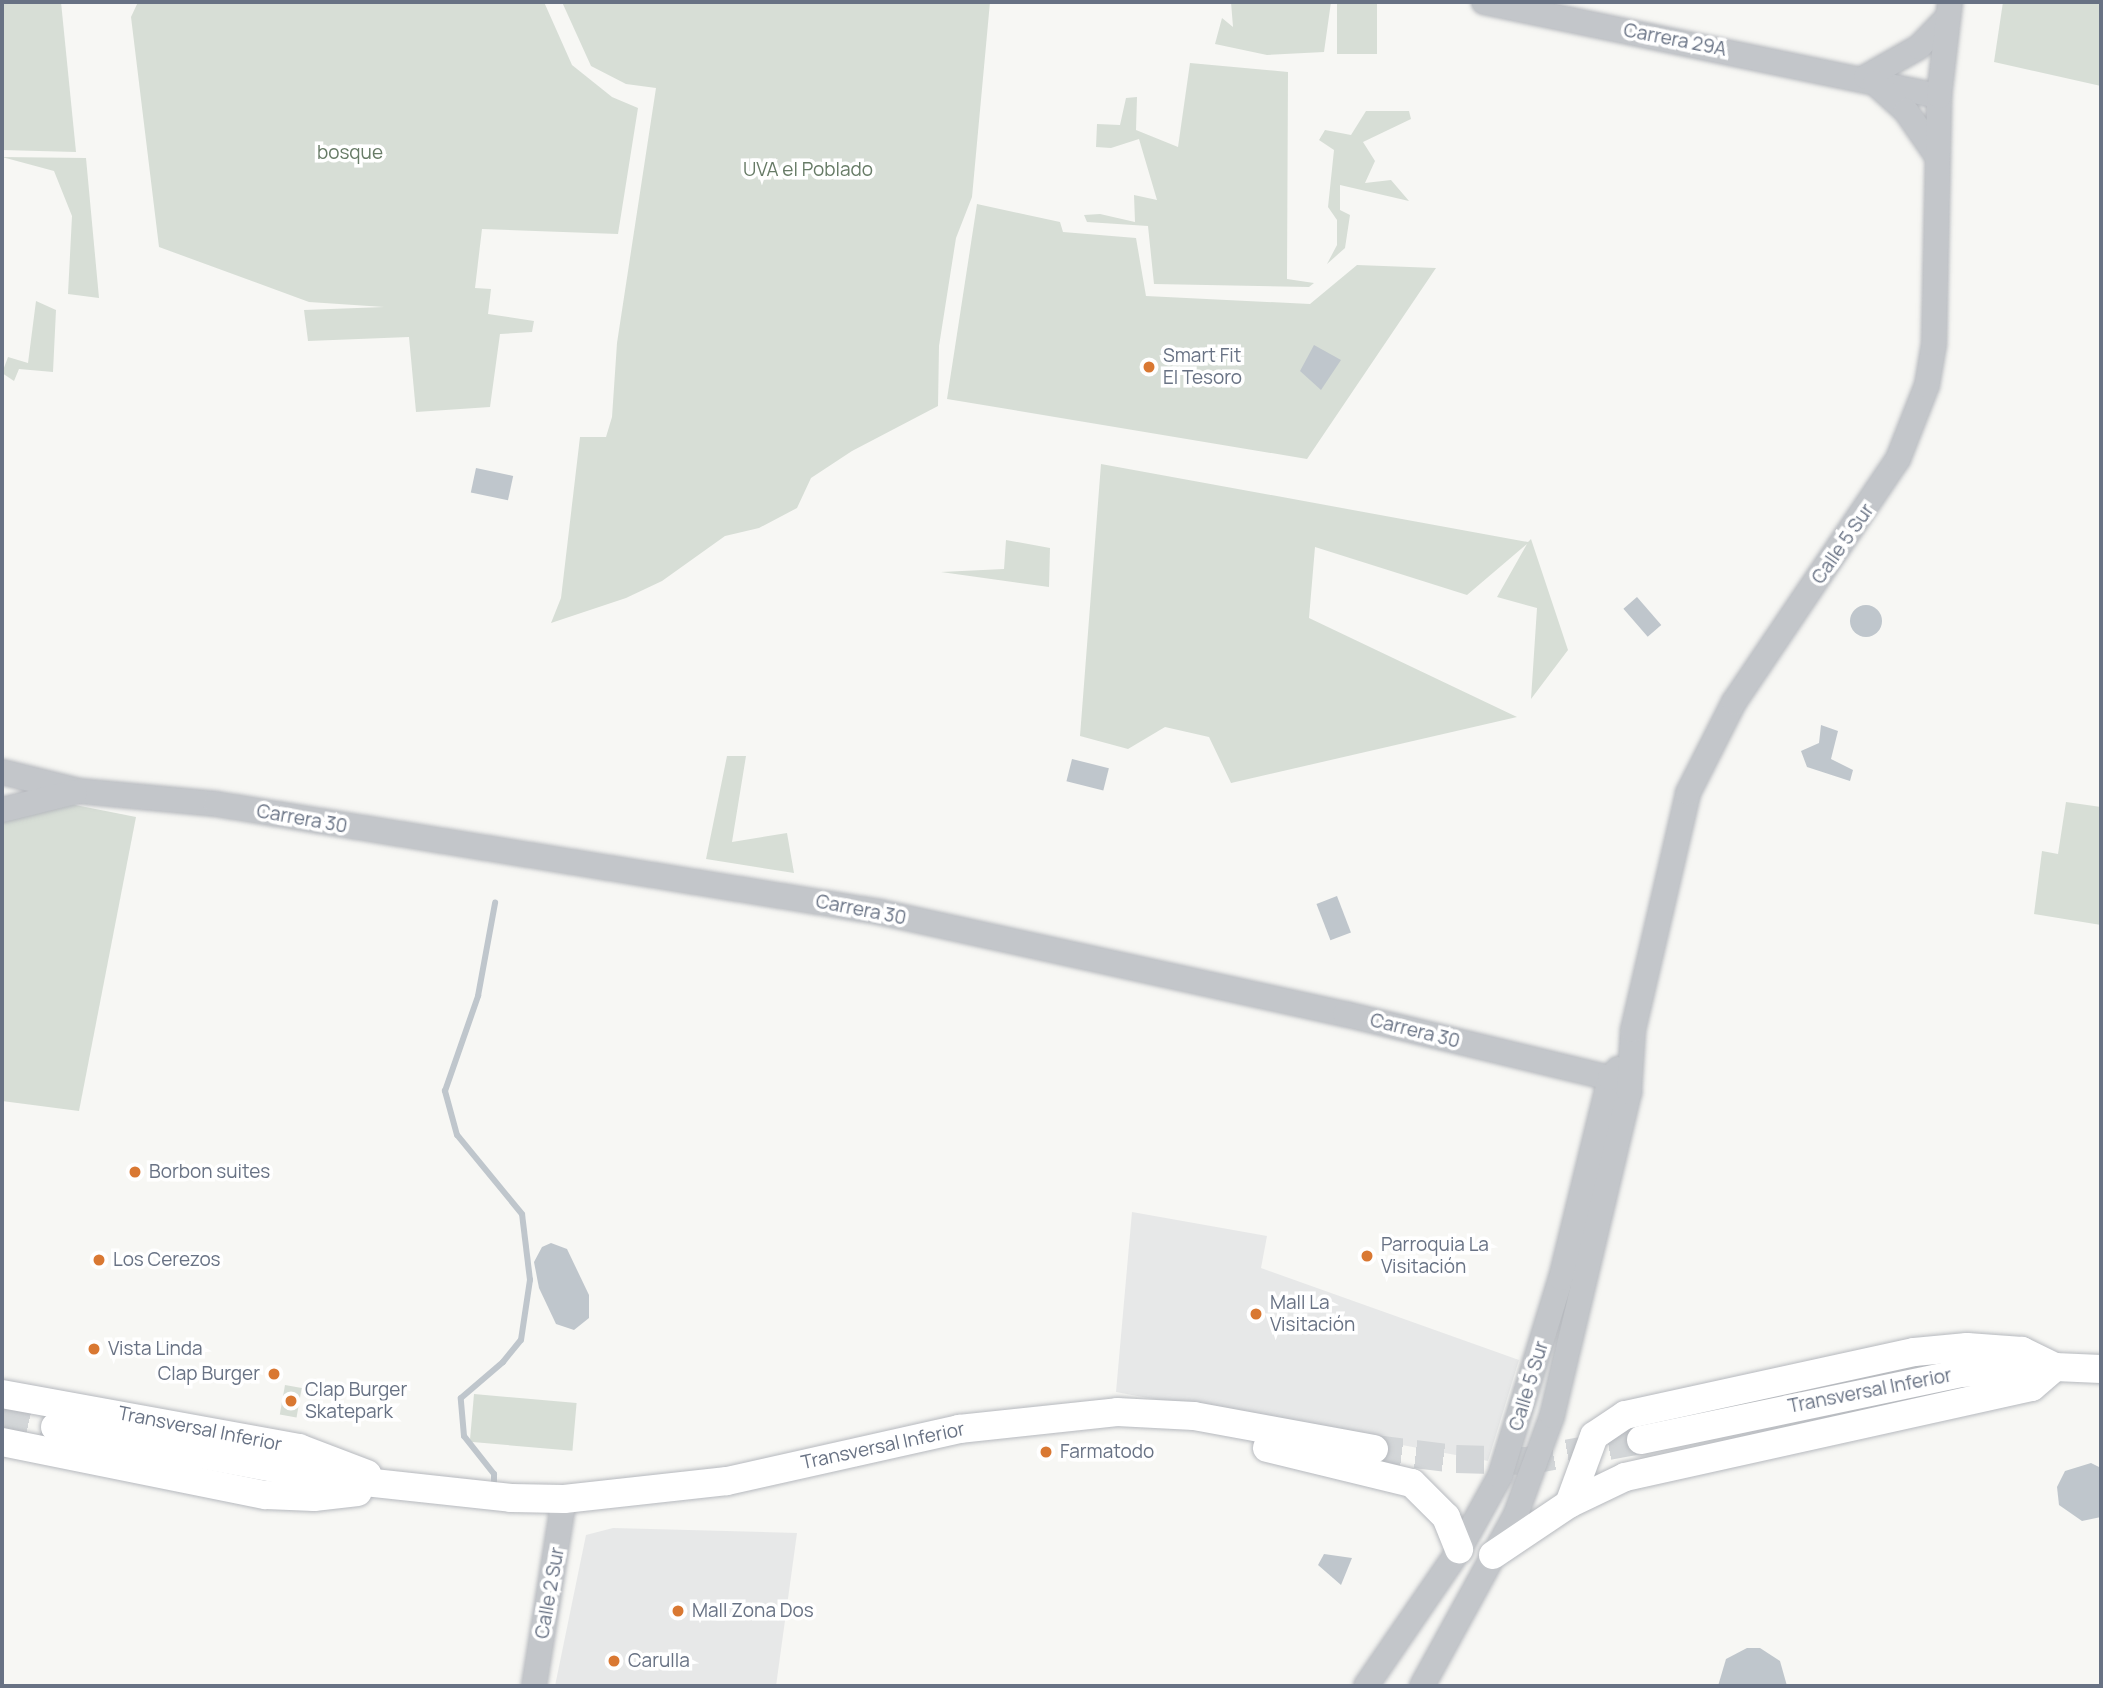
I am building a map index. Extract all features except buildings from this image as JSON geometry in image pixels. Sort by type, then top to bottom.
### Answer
[{"type":"main road","points":[[1493,1555],[1569,1504],[1611,1482],[1647,1471],[2032,1387],[2055,1367],[2022,1351],[1967,1346],[1914,1352],[1625,1415],[1594,1436],[1569,1504]]},
{"type":"main road","name":"Transversal Inferior","points":[[1641,1440],[1961,1373],[2055,1367],[2101,1369]]},
{"type":"main road","name":"Transversal Inferior","points":[[2,1394],[299,1448],[391,1485]]},
{"type":"main road","name":"Transversal Inferior","points":[[55,1427],[277,1470],[391,1485],[565,1499],[727,1481],[959,1429],[1061,1417],[1162,1412],[1374,1449]]},
{"type":"main road","points":[[1061,1417],[1084,1424],[1208,1436],[1401,1477],[1436,1503],[1459,1550]]},
{"type":"main road","points":[[2,1442],[223,1488],[291,1498],[336,1496],[391,1485]]},
{"type":"street","name":"Carrera 29A","points":[[1484,2],[1866,77],[1940,96]]},
{"type":"street","points":[[1937,156],[1906,111],[1866,77],[1919,47],[1949,9]]},
{"type":"street","name":"Calle 5 Sur","points":[[1422,1686],[1516,1514],[1552,1416],[1620,1085],[1688,793],[1734,702],[1891,471],[1923,397],[1934,344],[1937,156],[1949,9]]},
{"type":"street","name":"Carrera 30","points":[[2,772],[79,790],[216,804],[880,912],[1345,1014],[1620,1085]]},
{"type":"street","name":"Carrera 30","points":[[2,810],[79,790]]},
{"type":"street","name":"Calle 5 Sur","points":[[1366,1686],[1459,1550],[1500,1476],[1523,1410],[1604,1119],[1620,1085]]},
{"type":"street","name":"Calle 2 Sur","points":[[534,1686],[565,1499]]},
{"type":"shaded area","points":[[1314,345],[1341,360],[1321,390],[1300,371]]},
{"type":"shaded area","points":[[476,468],[513,476],[508,500],[471,492]]},
{"type":"shaded area","points":[[1637,597],[1661,625],[1648,637],[1623,609]]},
{"type":"shaded area","points":[[1866,605],[1877,610],[1882,621],[1877,632],[1866,637],[1855,632],[1850,621],[1855,610]]},
{"type":"shaded area","points":[[1821,725],[1838,731],[1831,759],[1853,770],[1850,781],[1807,767],[1801,751],[1819,743]]},
{"type":"shaded area","points":[[1072,759],[1109,768],[1103,791],[1066,781]]},
{"type":"shaded area","points":[[1337,896],[1351,932],[1330,940],[1316,904]]},
{"type":"shaded area","name":"Mall La Visitación","points":[[1132,1212],[1267,1236],[1261,1268],[1519,1360],[1488,1461],[1116,1392]]},
{"type":"shaded area","points":[[551,1243],[567,1249],[589,1295],[589,1318],[574,1330],[556,1324],[539,1288],[534,1262],[542,1247]]},
{"type":"shaded area","points":[[2091,1463],[2101,1468],[2101,1517],[2082,1521],[2059,1505],[2057,1487],[2065,1471]]},
{"type":"shaded area","name":"Mall Zona Dos","points":[[613,1528],[797,1533],[776,1686],[555,1686],[586,1535]]},
{"type":"shaded area","points":[[1324,1554],[1352,1558],[1341,1585],[1318,1565]]},
{"type":"shaded area","points":[[1747,1648],[1760,1648],[1780,1661],[1787,1686],[1718,1686],[1726,1659]]},
{"type":"green space","points":[[2,2],[61,2],[76,152],[2,150]]},
{"type":"green space","name":"bosque","points":[[138,2],[544,2],[572,65],[612,97],[638,108],[618,234],[482,229],[475,288],[491,289],[488,314],[534,321],[532,332],[500,334],[490,407],[416,412],[409,337],[308,341],[304,310],[384,307],[309,302],[159,247],[131,17]]},
{"type":"green space","name":"UVA el Poblado","points":[[562,2],[990,2],[972,197],[956,238],[939,346],[938,406],[852,451],[811,478],[797,508],[759,528],[725,536],[662,581],[626,598],[551,623],[561,598],[580,437],[606,437],[612,417],[617,343],[656,88],[626,84],[591,66]]},
{"type":"green space","points":[[1231,2],[1331,2],[1324,52],[1267,55],[1215,44],[1222,18],[1233,27]]},
{"type":"green space","points":[[1337,2],[1377,2],[1377,54],[1337,54]]},
{"type":"green space","points":[[2003,2],[2101,2],[2101,86],[1994,62]]},
{"type":"green space","points":[[1190,63],[1288,72],[1287,279],[1314,283],[1309,287],[1154,284],[1148,226],[1087,222],[1084,215],[1100,214],[1135,222],[1134,195],[1157,200],[1139,139],[1111,148],[1096,147],[1097,124],[1120,125],[1126,98],[1137,97],[1136,130],[1178,147]]},
{"type":"green space","points":[[1366,111],[1409,111],[1411,119],[1363,142],[1375,161],[1365,183],[1391,180],[1409,201],[1340,185],[1340,210],[1350,215],[1345,248],[1327,264],[1337,245],[1337,220],[1328,207],[1334,150],[1319,140],[1325,130],[1351,135]]},
{"type":"green space","points":[[2,157],[86,158],[99,298],[68,294],[72,216],[54,171]]},
{"type":"green space","points":[[977,204],[1060,222],[1063,232],[1136,238],[1146,296],[1310,304],[1357,265],[1436,268],[1307,459],[947,399]]},
{"type":"green space","points":[[36,301],[56,310],[53,372],[19,369],[14,381],[2,373],[8,357],[28,363]]},
{"type":"green space","points":[[1101,464],[1528,542],[1531,539],[1568,650],[1531,699],[1537,608],[1497,597],[1527,544],[1467,595],[1315,547],[1309,618],[1517,717],[1231,783],[1209,737],[1165,727],[1128,749],[1080,736]]},
{"type":"green space","points":[[1006,540],[1050,548],[1049,587],[941,572],[1004,569]]},
{"type":"green space","points":[[727,756],[746,756],[732,842],[787,833],[794,873],[706,859]]},
{"type":"green space","points":[[45,799],[136,817],[79,1111],[2,1101],[2,810]]},
{"type":"green space","points":[[2066,802],[2101,807],[2101,925],[2034,914],[2042,851],[2058,854]]},
{"type":"green space","name":"Clap Burger Skatepark","points":[[285,1385],[302,1388],[297,1417],[280,1415]]},
{"type":"green space","points":[[474,1394],[577,1403],[572,1451],[470,1442]]},
{"type":"waterway","points":[[494,1488],[494,1474],[464,1436],[461,1398],[503,1362],[521,1340],[530,1280],[522,1214],[457,1135],[445,1091],[478,996],[495,903]]},
{"type":"tunnel","points":[[2,1414],[55,1427]]},
{"type":"tunnel","points":[[1374,1449],[1456,1459],[1526,1461],[1641,1440]]},
{"type":"place","name":"Smart Fit El Tesoro","points":[[1149,367]]},
{"type":"place","name":"Borbon suites","points":[[135,1172]]},
{"type":"place","name":"Parroquia La Visitación","points":[[1367,1256]]},
{"type":"place","name":"Los Cerezos","points":[[99,1260]]},
{"type":"place","name":"Mall La Visitación","points":[[1256,1314]]},
{"type":"place","name":"Vista Linda","points":[[94,1349]]},
{"type":"place","name":"Clap Burger","points":[[274,1374]]},
{"type":"place","name":"Clap Burger Skatepark","points":[[291,1401]]},
{"type":"place","name":"Farmatodo","points":[[1046,1452]]},
{"type":"place","name":"Mall Zona Dos","points":[[678,1611]]},
{"type":"place","name":"Carulla","points":[[614,1661]]}]
